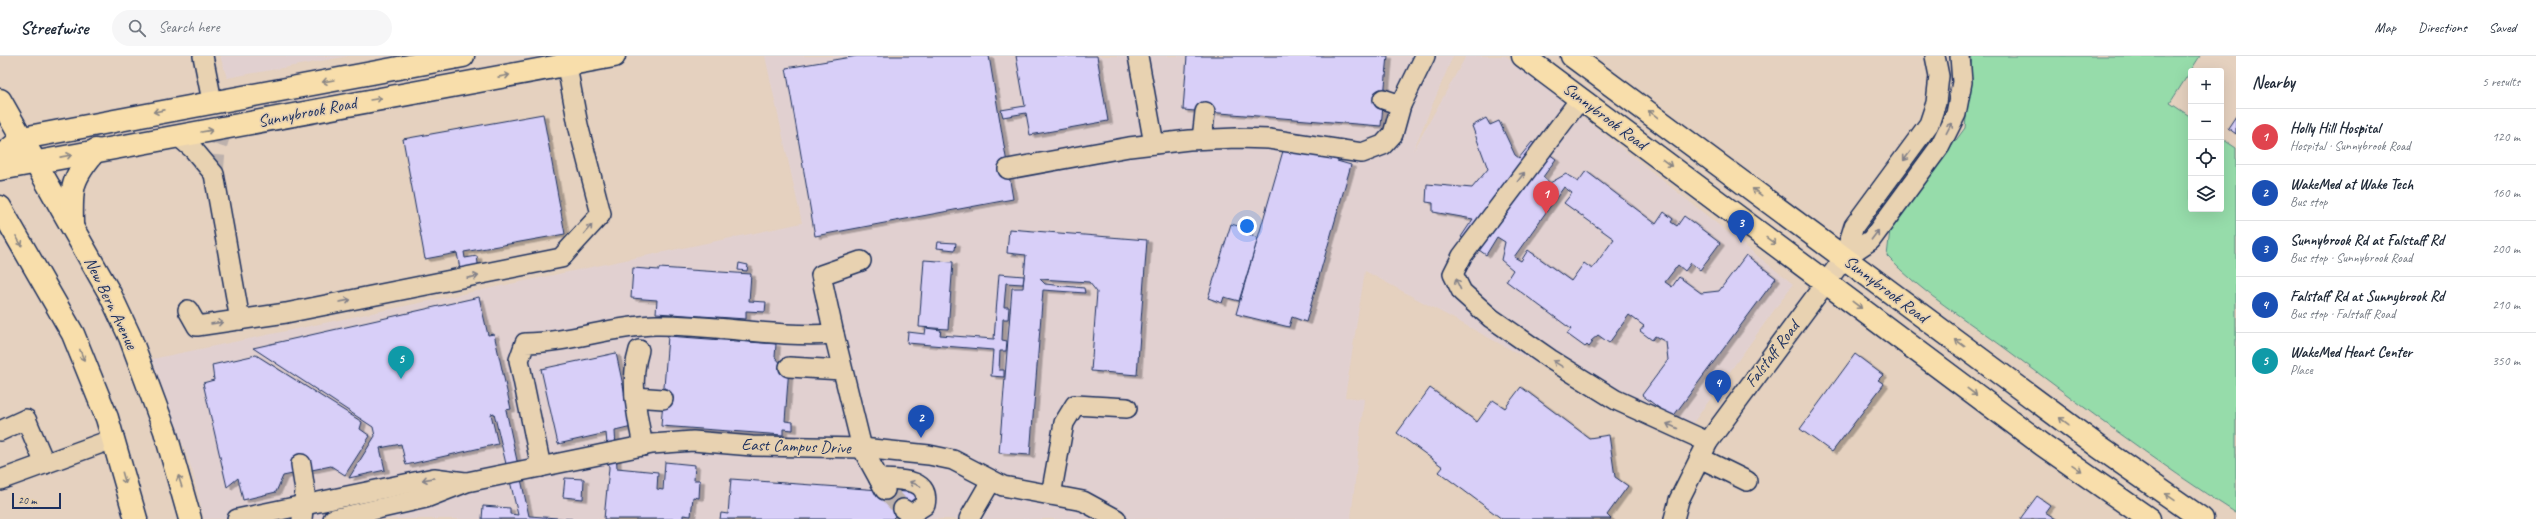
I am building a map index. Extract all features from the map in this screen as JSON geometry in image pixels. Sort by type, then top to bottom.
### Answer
[{"type":"main road","name":"Sunnybrook Road","points":[[0,157],[23,138],[212,101],[463,56]]},
{"type":"main road","name":"Sunnybrook Road","points":[[0,169],[96,150],[298,116],[368,100],[567,60],[614,56]]},
{"type":"main road","name":"Sunnybrook Road","points":[[1523,56],[2043,445],[2149,519]]},
{"type":"main road","name":"Sunnybrook Road","points":[[1572,56],[2100,447],[2202,519]]},
{"type":"main road","name":"New Bern Avenue","points":[[0,100],[37,161],[110,294],[130,337],[165,431],[190,519]]},
{"type":"main road","points":[[72,225],[71,191],[74,180],[82,167],[96,150]]},
{"type":"main road","points":[[0,207],[73,334],[107,418],[136,519]]},
{"type":"street","points":[[203,56],[212,101]]},
{"type":"street","points":[[1138,56],[1154,144]]},
{"type":"street","points":[[1008,169],[1154,144],[1202,139],[1269,139],[1362,154],[1383,145],[1393,134],[1402,105],[1425,56]]},
{"type":"street","name":"Falstaff Road","points":[[1844,258],[1854,226],[1929,124],[1936,103],[1939,76],[1935,56]]},
{"type":"street","name":"Falstaff Road","points":[[1674,519],[1679,500],[1704,450],[1825,282],[1844,258],[1871,240],[1940,146],[1956,114],[1962,82],[1960,56]]},
{"type":"street","points":[[188,310],[197,326],[286,313],[561,258],[601,214],[578,125],[567,60]]},
{"type":"street","points":[[1581,98],[1462,256],[1453,274],[1462,292],[1491,318],[1550,359],[1616,400],[1704,450],[1747,481]]},
{"type":"street","points":[[1383,99],[1402,105]]},
{"type":"street","points":[[1202,139],[1205,112]]},
{"type":"street","points":[[178,136],[193,149],[214,174],[240,320]]},
{"type":"street","points":[[861,261],[821,275],[842,370],[862,448],[882,485],[907,481],[924,490],[927,496],[925,505],[911,514],[903,508]]},
{"type":"street","points":[[541,467],[519,360],[525,343],[546,343],[654,325],[801,336],[834,334]]},
{"type":"street","points":[[640,350],[634,365],[636,403],[643,446]]},
{"type":"street","points":[[789,367],[842,370]]},
{"type":"street","points":[[636,403],[663,405]]},
{"type":"street","points":[[1051,495],[1064,423],[1075,405],[1127,408]]},
{"type":"street","points":[[0,431],[26,418],[44,464]]},
{"type":"street","points":[[0,480],[113,439]]},
{"type":"street","name":"East Campus Drive","points":[[334,519],[426,498],[467,482],[643,446],[693,441],[752,446],[862,448],[929,455],[953,460],[1002,486],[1083,501],[1116,519]]},
{"type":"street","points":[[301,464],[303,512]]},
{"type":"street","name":"East Campus Drive","points":[[237,519],[303,512],[434,478],[467,482]]},
{"type":"street","points":[[969,519],[992,481]]},
{"type":"shaded area","points":[[220,56],[349,56],[227,78]]},
{"type":"shaded area","points":[[765,56],[1453,56],[1413,151],[1466,56],[1506,56],[1793,284],[1680,441],[1365,271],[1345,397],[1364,399],[1351,519],[204,519],[192,470],[152,359],[802,223]]},
{"type":"green space","points":[[1972,56],[2200,56],[2192,68],[2188,68],[2188,75],[2170,103],[2188,115],[2188,212],[2224,212],[2224,140],[2236,148],[2236,513],[2148,454],[1929,294],[1887,256],[1890,230],[1965,128]]},
{"type":"building","points":[[857,56],[989,56],[1013,199],[815,236],[786,68]]},
{"type":"building","points":[[1016,56],[1097,56],[1108,121],[1030,135],[1026,113],[1003,117],[1001,110],[1025,106]]},
{"type":"building","points":[[1187,56],[1388,56],[1381,126],[1183,110]]},
{"type":"building","points":[[543,114],[565,234],[464,252],[465,258],[477,256],[479,271],[461,274],[457,253],[425,259],[403,139]]},
{"type":"building","points":[[2236,116],[2236,134],[2228,128]]},
{"type":"building","points":[[1486,118],[1490,125],[1499,121],[1515,155],[1519,158],[1532,142],[1556,159],[1543,177],[1550,183],[1566,174],[1578,182],[1586,171],[1656,224],[1664,212],[1673,219],[1671,222],[1677,226],[1684,216],[1720,243],[1700,270],[1691,263],[1685,271],[1678,265],[1665,282],[1672,287],[1679,277],[1701,293],[1719,291],[1746,255],[1776,278],[1672,418],[1642,395],[1668,360],[1666,342],[1655,336],[1652,340],[1640,331],[1644,326],[1629,315],[1609,343],[1598,335],[1591,341],[1593,342],[1589,347],[1587,345],[1585,347],[1567,334],[1571,329],[1506,281],[1513,270],[1501,260],[1505,242],[1497,237],[1486,255],[1461,237],[1473,219],[1433,212],[1433,203],[1426,202],[1427,184],[1472,188],[1488,169],[1472,126]],"holes":[[[1564,187],[1572,193],[1564,203],[1614,239],[1592,269],[1584,263],[1571,281],[1528,250],[1521,261],[1514,257]]]},
{"type":"building","points":[[1285,144],[1338,155],[1337,161],[1351,165],[1306,322],[1292,317],[1289,327],[1236,314]]},
{"type":"building","points":[[1231,224],[1249,229],[1248,234],[1258,238],[1239,301],[1224,297],[1222,303],[1208,298]]},
{"type":"building","points":[[1009,229],[1147,240],[1137,375],[1091,371],[1097,292],[1089,282],[1040,279],[1045,284],[1084,288],[1085,293],[1043,290],[1030,455],[999,453],[1012,288],[1023,288],[1026,255],[1007,253]]},
{"type":"building","points":[[938,242],[956,243],[955,250],[937,248]]},
{"type":"building","points":[[924,260],[953,262],[948,329],[919,327]]},
{"type":"building","points":[[739,263],[748,265],[747,271],[738,270]]},
{"type":"building","points":[[633,268],[659,270],[659,268],[751,274],[749,301],[766,302],[765,312],[746,311],[746,319],[656,313],[657,300],[631,298]]},
{"type":"building","points":[[999,274],[1024,276],[1023,284],[1006,283],[1004,307],[1009,307],[1008,319],[1003,319],[1002,340],[1007,341],[1006,351],[1000,351],[999,370],[1004,370],[1004,377],[991,376],[993,350],[907,343],[908,332],[925,334],[926,328],[941,330],[940,335],[994,339]]},
{"type":"building","points":[[479,297],[488,335],[494,334],[511,409],[506,410],[529,516],[572,519],[482,519],[483,506],[510,508],[510,514],[518,515],[494,413],[491,414],[498,444],[406,465],[401,444],[380,448],[385,470],[349,478],[375,436],[373,427],[253,348]]},
{"type":"building","points":[[668,336],[776,344],[775,357],[784,367],[789,367],[785,421],[793,422],[793,430],[783,429],[783,435],[661,426]]},
{"type":"building","points":[[616,353],[632,427],[615,431],[617,468],[658,472],[657,489],[663,490],[665,462],[695,465],[694,480],[700,480],[699,498],[693,497],[691,516],[683,515],[683,519],[604,519],[609,468],[606,433],[558,444],[541,369]]},
{"type":"building","points":[[1855,354],[1883,375],[1878,380],[1884,384],[1832,452],[1800,429]]},
{"type":"building","points":[[256,355],[362,422],[360,429],[370,436],[345,475],[331,466],[283,476],[276,492],[243,500],[238,478],[227,487],[203,383],[214,380],[212,365]]},
{"type":"building","points":[[1521,387],[1589,438],[1609,435],[1615,477],[1628,486],[1607,515],[1611,519],[1502,519],[1439,472],[1443,467],[1397,433],[1430,388],[1477,422],[1493,400],[1505,408]]},
{"type":"building","points":[[565,478],[584,479],[583,499],[563,497]]},
{"type":"building","points":[[731,479],[920,493],[892,519],[720,519],[721,513],[728,514]]},
{"type":"building","points":[[2037,496],[2050,505],[2045,512],[2056,519],[2020,519]]},
{"type":"tunnel","points":[[214,174],[216,150],[223,128]]},
{"type":"tunnel","points":[[885,490],[903,509]]},
{"type":"place","name":"Holly Hill Hospital","points":[[1546,214]]},
{"type":"place","name":"Sunnybrook Rd at Falstaff Rd","points":[[1741,243]]},
{"type":"place","name":"WakeMed Heart Center","points":[[401,379]]},
{"type":"place","name":"Falstaff Rd at Sunnybrook Rd","points":[[1718,403]]},
{"type":"place","name":"WakeMed at Wake Tech","points":[[921,438]]}]
